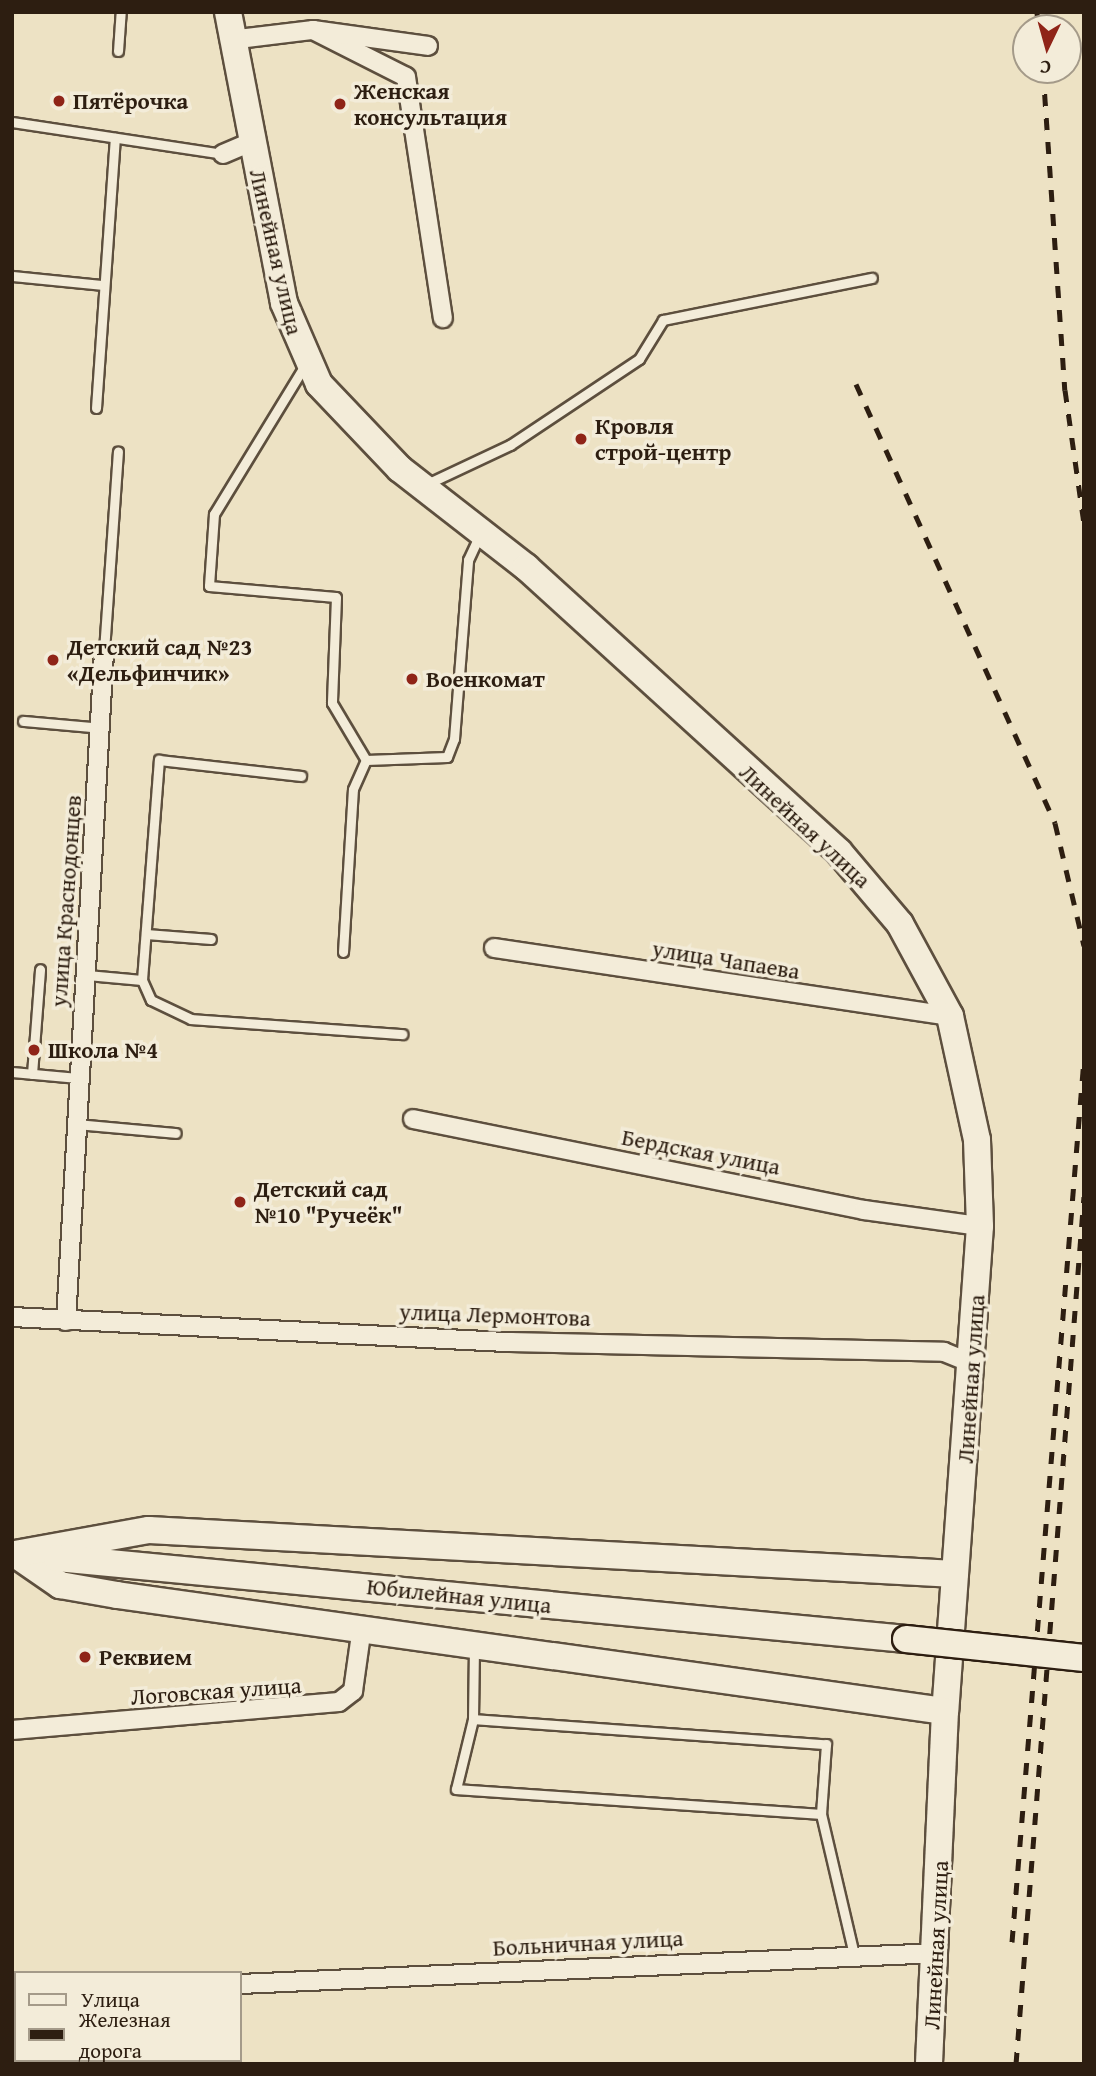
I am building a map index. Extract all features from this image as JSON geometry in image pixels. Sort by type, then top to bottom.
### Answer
[{"type":"main road","name":"Линейная улица","points":[[228,12],[230,40],[284,303],[306,364],[360,433],[422,486],[481,531],[839,852],[900,924],[950,1016],[977,1140],[980,1226],[974,1364],[945,1711],[938,1954],[929,2064]]},
{"type":"main road","points":[[13,1554],[149,1530],[956,1574]]},
{"type":"main road","points":[[13,1554],[60,1585],[945,1711]]},
{"type":"main road","name":"Юбилейная улица","points":[[13,1554],[1084,1658]]},
{"type":"street","points":[[313,30],[406,77],[443,318]]},
{"type":"street","points":[[230,40],[313,30],[428,46]]},
{"type":"street","points":[[223,154],[251,142]]},
{"type":"street","name":"улица Краснодонцев","points":[[66,1321],[73,1124],[87,975],[104,651]]},
{"type":"street","name":"улица Чапаева","points":[[494,948],[950,1016]]},
{"type":"street","name":"Бердская улица","points":[[413,1119],[863,1210],[980,1226]]},
{"type":"street","name":"улица Лермонтова","points":[[12,1317],[510,1342],[944,1352],[974,1364]]},
{"type":"street","name":"Логовская улица","points":[[12,1730],[340,1702],[353,1691],[362,1627]]},
{"type":"street","name":"Больничная улица","points":[[242,1984],[855,1955],[938,1954]]},
{"type":"lane","points":[[118,51],[121,12]]},
{"type":"lane","points":[[12,122],[223,154]]},
{"type":"lane","points":[[96,408],[102,285],[115,138]]},
{"type":"lane","points":[[12,276],[102,285]]},
{"type":"lane","points":[[422,486],[510,445],[639,359],[663,320],[872,278]]},
{"type":"lane","points":[[306,364],[214,514],[209,586],[336,597],[332,703],[366,760]]},
{"type":"lane","points":[[104,651],[118,451]]},
{"type":"lane","points":[[366,760],[447,757],[454,739],[468,560],[481,531]]},
{"type":"lane","points":[[23,722],[101,728]]},
{"type":"lane","points":[[301,776],[159,760],[142,980],[151,1000],[191,1019],[402,1034]]},
{"type":"lane","points":[[344,952],[353,789],[366,760]]},
{"type":"lane","points":[[146,934],[211,939]]},
{"type":"lane","points":[[32,1074],[40,970]]},
{"type":"lane","points":[[87,975],[142,980]]},
{"type":"lane","points":[[12,1072],[78,1078]]},
{"type":"lane","points":[[73,1124],[176,1133]]},
{"type":"lane","points":[[474,1644],[473,1719],[456,1789],[821,1814]]},
{"type":"lane","points":[[473,1719],[826,1744],[821,1814],[855,1955]]},
{"type":"railway","points":[[1044,84],[1065,390],[1084,523]]},
{"type":"railway","points":[[856,384],[1055,823],[1084,946]]},
{"type":"railway","points":[[1012,1942],[1084,1058]]},
{"type":"railway","points":[[1016,2064],[1084,1197]]},
{"type":"place","name":"Пятёрочка","points":[[59,101]]},
{"type":"place","name":"Женская консультация","points":[[340,104]]},
{"type":"place","name":"Кровля строй-центр","points":[[581,439]]},
{"type":"place","name":"Детский сад №23 «Дельфинчик»","points":[[53,660]]},
{"type":"place","name":"Военкомат","points":[[412,679]]},
{"type":"place","name":"Школа №4","points":[[34,1050]]},
{"type":"place","name":"Детский сад №10 \"Ручеёк\"","points":[[240,1202]]},
{"type":"place","name":"Реквием","points":[[85,1657]]}]
